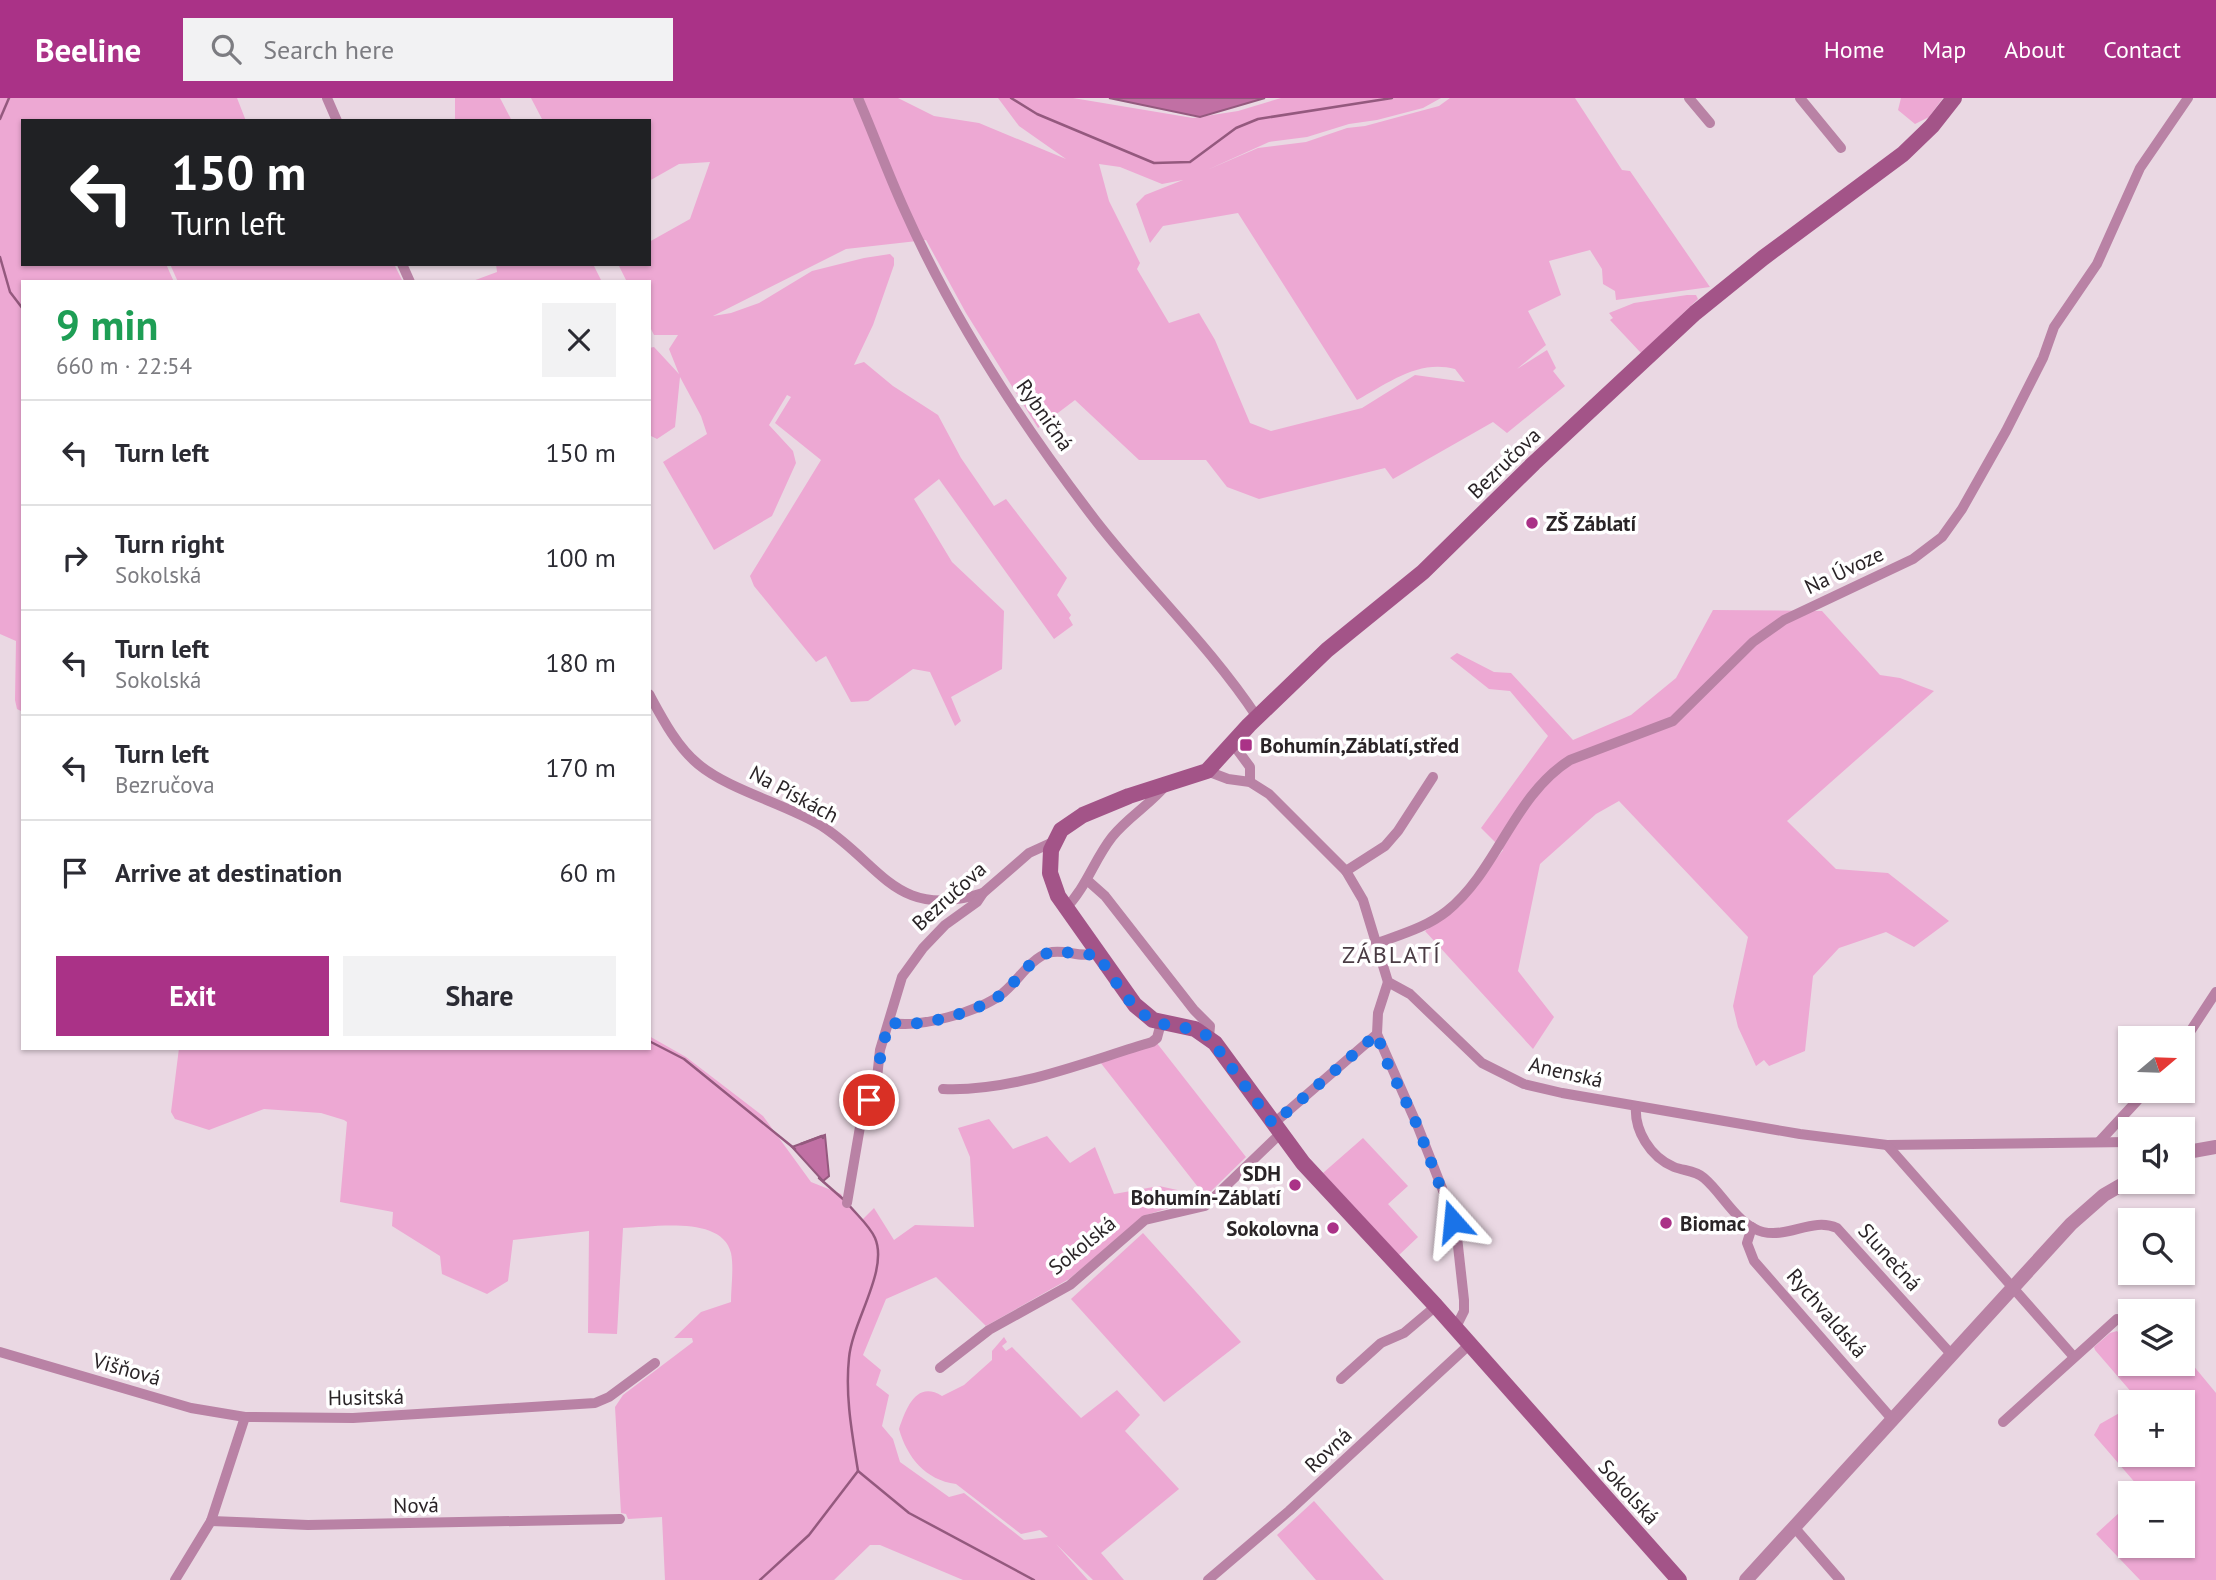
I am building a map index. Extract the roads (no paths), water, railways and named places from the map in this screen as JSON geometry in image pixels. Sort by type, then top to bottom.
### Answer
[{"type":"main road","name":"Bezručova","points":[[1053,842],[1067,824],[1089,812],[1208,771],[1257,717],[1349,629],[1423,572],[1534,463],[1695,313],[1763,258],[1903,154],[1932,126],[1954,98]]},
{"type":"main road","points":[[1053,842],[1050,873],[1054,889],[1065,909],[1135,1004],[1148,1017],[1161,1023],[1195,1029],[1209,1037]]},
{"type":"main road","name":"Sokolská","points":[[1209,1037],[1313,1175],[1456,1328],[1679,1580]]},
{"type":"street","points":[[327,98],[336,119]]},
{"type":"street","name":"Rybničná","points":[[858,98],[906,212],[956,310],[1009,398],[1097,521],[1198,637],[1232,679],[1257,717]]},
{"type":"street","points":[[1689,98],[1710,123]]},
{"type":"street","points":[[1800,98],[1841,148]]},
{"type":"street","name":"Na Úvoze","points":[[1378,943],[1435,919],[1458,901],[1538,786],[1559,767],[1570,760],[1673,721],[1752,642],[1784,620],[1913,559],[1942,537],[1962,509],[2011,422],[2043,358],[2054,327],[2097,264],[2140,168],[2188,98]]},
{"type":"street","name":"Na Pískách","points":[[651,697],[676,738],[700,766],[822,827],[888,883],[920,899],[962,900],[983,893]]},
{"type":"street","points":[[1233,744],[1250,767],[1250,782]]},
{"type":"street","points":[[1208,771],[1250,782],[1280,803],[1346,871],[1360,893],[1378,943],[1388,982],[1378,1013],[1377,1034],[1385,1058],[1418,1127],[1453,1221],[1464,1300],[1464,1311],[1456,1328]]},
{"type":"street","points":[[1346,871],[1385,846],[1398,831],[1433,777]]},
{"type":"street","points":[[1065,909],[1087,880],[1112,837],[1167,784]]},
{"type":"street","name":"Bezručova","points":[[847,1203],[860,1121],[877,1078],[880,1050],[902,977],[923,948],[945,925],[977,902],[983,893],[1029,853],[1053,842]]},
{"type":"street","points":[[1087,880],[1105,897],[1194,1010],[1210,1026],[1209,1037]]},
{"type":"street","points":[[890,1022],[902,1026],[915,1025],[982,1006],[1002,995],[1036,960],[1049,953],[1086,956],[1096,953]]},
{"type":"street","name":"Anenská","points":[[1388,982],[1405,989],[1482,1063],[1524,1084],[1562,1093],[1800,1134],[1887,1145],[2118,1142]]},
{"type":"street","points":[[2194,1026],[2216,992]]},
{"type":"street","points":[[943,1089],[976,1090],[1016,1082],[1152,1042],[1157,1038],[1161,1023]]},
{"type":"street","points":[[1277,1129],[1377,1034]]},
{"type":"street","points":[[2099,1142],[2135,1103]]},
{"type":"street","points":[[1636,1106],[1636,1124],[1646,1142],[1666,1162],[1695,1172],[1706,1179],[1752,1227]]},
{"type":"street","name":"Sokolská","points":[[940,1368],[989,1330],[1070,1285],[1145,1220],[1205,1206],[1277,1129]]},
{"type":"street","points":[[1887,1145],[2074,1357]]},
{"type":"street","points":[[2195,1151],[2216,1147]]},
{"type":"street","points":[[1746,1580],[2071,1224],[2104,1195],[2118,1187]]},
{"type":"street","name":"Slunečná","points":[[1752,1227],[1771,1233],[1817,1224],[1828,1224],[1837,1228],[1951,1354]]},
{"type":"street","name":"Rychvaldská","points":[[1752,1227],[1747,1243],[1754,1261],[1892,1419]]},
{"type":"street","points":[[1341,1379],[1381,1343],[1404,1333],[1436,1306]]},
{"type":"street","points":[[2003,1422],[2117,1319]]},
{"type":"street","name":"Rovná","points":[[1208,1580],[1300,1502],[1470,1344]]},
{"type":"street","name":"Višňová","points":[[0,1352],[191,1408],[244,1416]]},
{"type":"street","name":"Husitská","points":[[244,1416],[353,1418],[595,1403],[609,1397],[655,1363]]},
{"type":"street","points":[[174,1580],[211,1521],[244,1416]]},
{"type":"street","name":"Nová","points":[[211,1521],[308,1525],[620,1519]]},
{"type":"street","points":[[1794,1527],[1840,1580]]},
{"type":"waterway","points":[[0,119],[9,98]]},
{"type":"waterway","points":[[1011,98],[1037,114],[1154,163],[1190,162],[1236,128],[1258,119],[1392,98]]},
{"type":"waterway","points":[[0,257],[10,292],[21,306]]},
{"type":"waterway","points":[[651,1042],[684,1059],[795,1149]]},
{"type":"waterway","points":[[801,1144],[822,1136],[823,1138]]},
{"type":"waterway","points":[[819,1178],[843,1199]]},
{"type":"waterway","points":[[848,1204],[873,1234],[878,1251],[874,1281],[856,1329],[849,1358],[851,1429],[858,1471],[909,1513],[1034,1580]]},
{"type":"waterway","points":[[760,1580],[809,1535],[858,1471]]},
{"type":"place","name":"ZŠ Záblatí","points":[[1532,523]]},
{"type":"place","name":"Bohumín,Záblatí,střed","points":[[1246,745]]},
{"type":"place","name":"SDH Bohumín-Záblatí","points":[[1295,1185]]},
{"type":"place","name":"Biomac","points":[[1666,1223]]},
{"type":"place","name":"Sokolovna","points":[[1333,1228]]},
{"type":"district","name":"ZÁBLATÍ","points":[[1392,954]]}]
